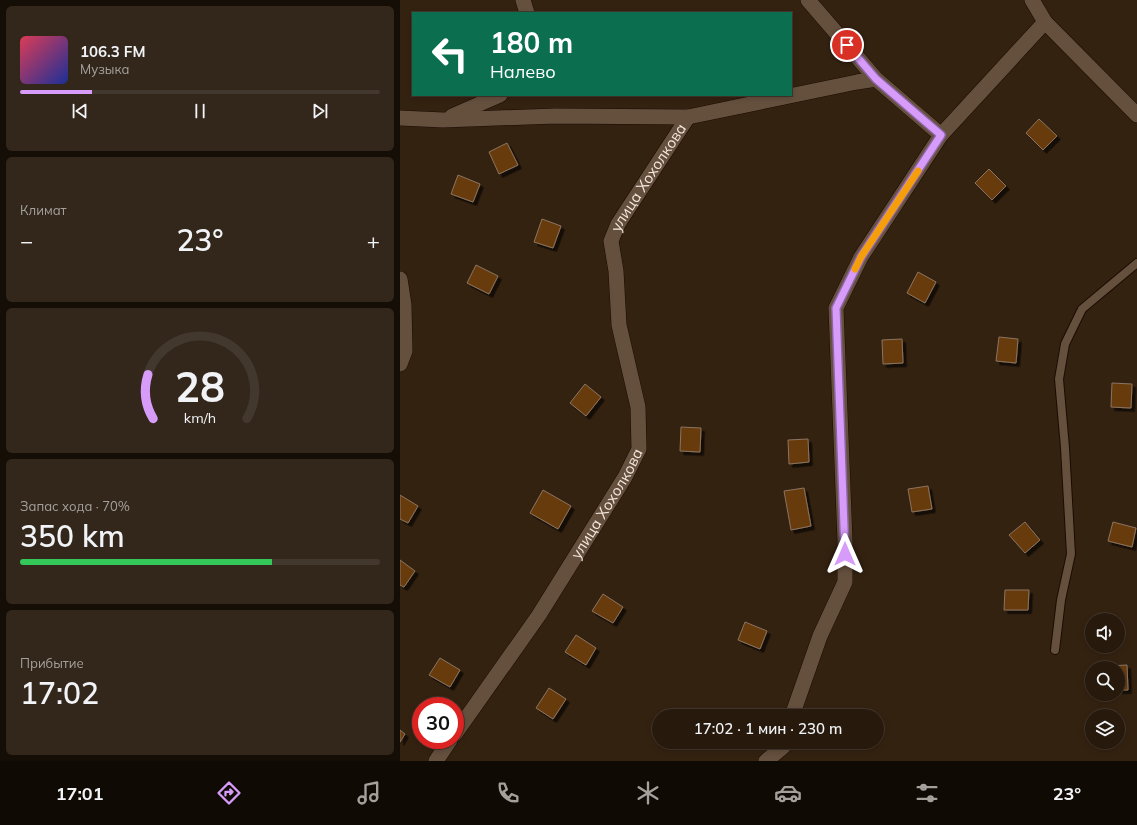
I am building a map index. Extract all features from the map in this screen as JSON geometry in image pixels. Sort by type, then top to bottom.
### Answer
[{"type":"street","points":[[523,0],[527,12]]},
{"type":"street","points":[[808,0],[876,79],[941,135]]},
{"type":"street","points":[[1032,0],[1045,22],[1137,115]]},
{"type":"street","points":[[794,709],[820,636],[845,582],[845,541],[836,308],[861,257],[941,135],[1045,22]]},
{"type":"street","points":[[792,95],[876,79]]},
{"type":"street","points":[[443,120],[498,96]]},
{"type":"street","points":[[400,118],[443,120],[555,116],[688,117],[789,96]]},
{"type":"street","name":"улица Хохолкова","points":[[464,721],[539,615],[625,477],[639,449],[638,407],[620,325],[616,271],[611,241],[618,224],[688,117]]},
{"type":"street","points":[[400,279],[404,305],[405,352],[400,364]]},
{"type":"street","points":[[436,761],[444,749]]},
{"type":"street","points":[[766,761],[781,749]]},
{"type":"lane","points":[[1055,650],[1061,600],[1071,554],[1065,448],[1059,379],[1065,344],[1082,309],[1137,262]]},
{"type":"building","points":[[1039,119],[1057,136],[1043,150],[1026,133]]},
{"type":"building","points":[[507,143],[518,165],[499,174],[489,152]]},
{"type":"building","points":[[989,169],[1006,186],[992,200],[975,183]]},
{"type":"building","points":[[458,175],[480,184],[473,202],[451,194]]},
{"type":"building","points":[[542,219],[561,226],[553,248],[534,242]]},
{"type":"building","points":[[476,265],[498,276],[489,294],[467,283]]},
{"type":"building","points":[[918,272],[936,282],[925,303],[907,293]]},
{"type":"building","points":[[999,337],[1018,339],[1016,363],[996,361]]},
{"type":"building","points":[[902,339],[903,363],[883,364],[882,340]]},
{"type":"building","points":[[1112,383],[1132,384],[1131,408],[1111,407]]},
{"type":"building","points":[[585,384],[601,397],[586,416],[570,403]]},
{"type":"building","points":[[681,427],[701,428],[700,452],[680,451]]},
{"type":"building","points":[[808,439],[809,462],[789,464],[788,440]]},
{"type":"building","points":[[928,486],[932,509],[912,512],[908,489]]},
{"type":"building","points":[[804,488],[811,526],[791,530],[784,491]]},
{"type":"building","points":[[543,490],[571,506],[558,529],[530,513]]},
{"type":"building","points":[[400,495],[418,506],[408,523],[400,519]]},
{"type":"building","points":[[1025,522],[1040,540],[1025,553],[1009,535]]},
{"type":"building","points":[[1113,522],[1136,528],[1132,547],[1108,541]]},
{"type":"building","points":[[400,560],[415,571],[404,587],[400,585]]},
{"type":"building","points":[[1005,590],[1029,590],[1028,610],[1004,610]]},
{"type":"building","points":[[603,594],[623,607],[613,623],[592,611]]},
{"type":"building","points":[[745,622],[767,631],[760,649],[738,640]]},
{"type":"building","points":[[576,635],[596,648],[586,665],[565,652]]},
{"type":"building","points":[[440,658],[460,670],[450,687],[429,675]]},
{"type":"building","points":[[1125,665],[1127,665],[1128,690],[1125,690]]},
{"type":"building","points":[[549,688],[566,699],[553,719],[536,708]]},
{"type":"building","points":[[400,730],[405,734],[400,742]]},
{"type":"slow traffic","points":[[855,269],[861,257],[918,171]]},
{"type":"route","points":[[845,554],[836,308],[861,257],[941,135],[876,79],[847,45]]}]
